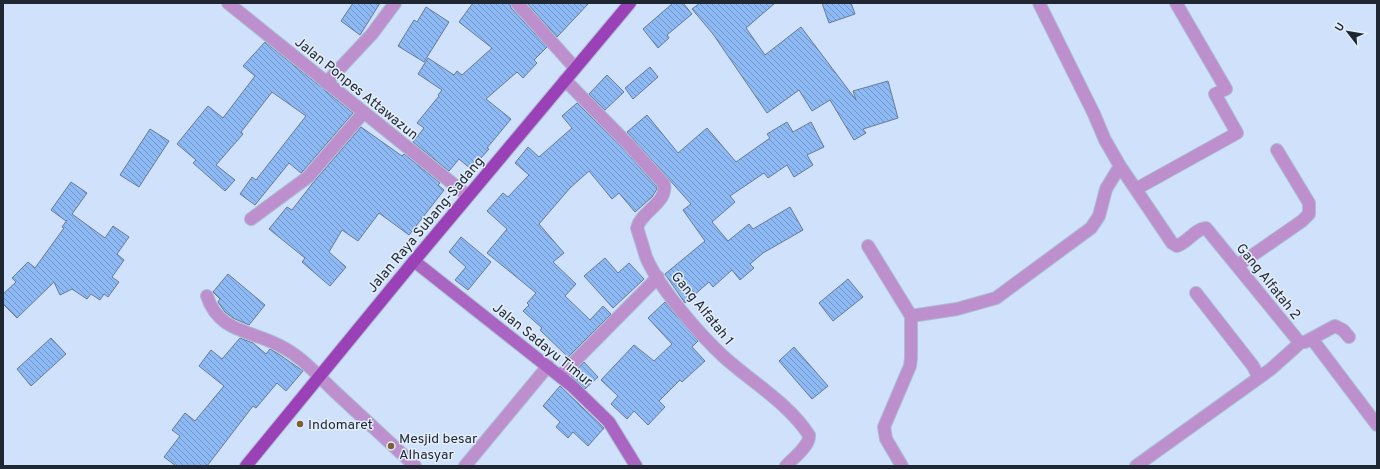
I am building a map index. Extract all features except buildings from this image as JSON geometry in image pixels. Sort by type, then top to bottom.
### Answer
[{"type":"main road","name":"Jalan Raya Subang-Sadang","points":[[246,466],[414,261],[630,3]]},
{"type":"street","name":"Jalan Ponpes Attawazun","points":[[228,3],[468,196]]},
{"type":"street","points":[[326,83],[372,34],[395,3]]},
{"type":"street","points":[[517,3],[575,68]]},
{"type":"street","name":"Gang Alfatah 2","points":[[1039,3],[1094,114],[1105,140],[1120,166],[1172,243],[1177,246],[1183,244],[1201,229],[1206,228],[1300,344]]},
{"type":"street","points":[[1136,189],[1237,133],[1216,94],[1226,88],[1176,3]]},
{"type":"street","name":"Gang Alfatah 1","points":[[565,80],[630,145],[664,184],[664,194],[642,218],[637,228],[647,258],[658,277],[689,319],[724,357],[781,403],[805,428],[810,440],[786,466]]},
{"type":"street","points":[[251,219],[308,177],[364,112]]},
{"type":"street","points":[[1237,266],[1302,221],[1309,214],[1308,204],[1277,150]]},
{"type":"street","points":[[911,316],[957,310],[996,298],[1091,228],[1099,216],[1106,189],[1120,166]]},
{"type":"street","points":[[868,246],[911,316],[912,358],[884,427],[886,439],[902,466]]},
{"type":"street","name":"Jalan Sadayu Timur","points":[[414,261],[548,366],[610,422],[636,466]]},
{"type":"street","points":[[560,376],[658,277]]},
{"type":"street","points":[[1196,293],[1253,366],[1259,378]]},
{"type":"street","points":[[207,296],[211,309],[228,325],[267,339],[285,348],[319,377],[415,466]]},
{"type":"street","points":[[1136,466],[1259,378],[1300,344],[1335,326],[1343,330],[1349,337]]},
{"type":"street","points":[[1312,339],[1377,425]]},
{"type":"street","points":[[465,466],[548,366]]},
{"type":"place","name":"Indomaret","points":[[300,424]]},
{"type":"place","name":"Mesjid besar Alhasyar","points":[[391,446]]}]
